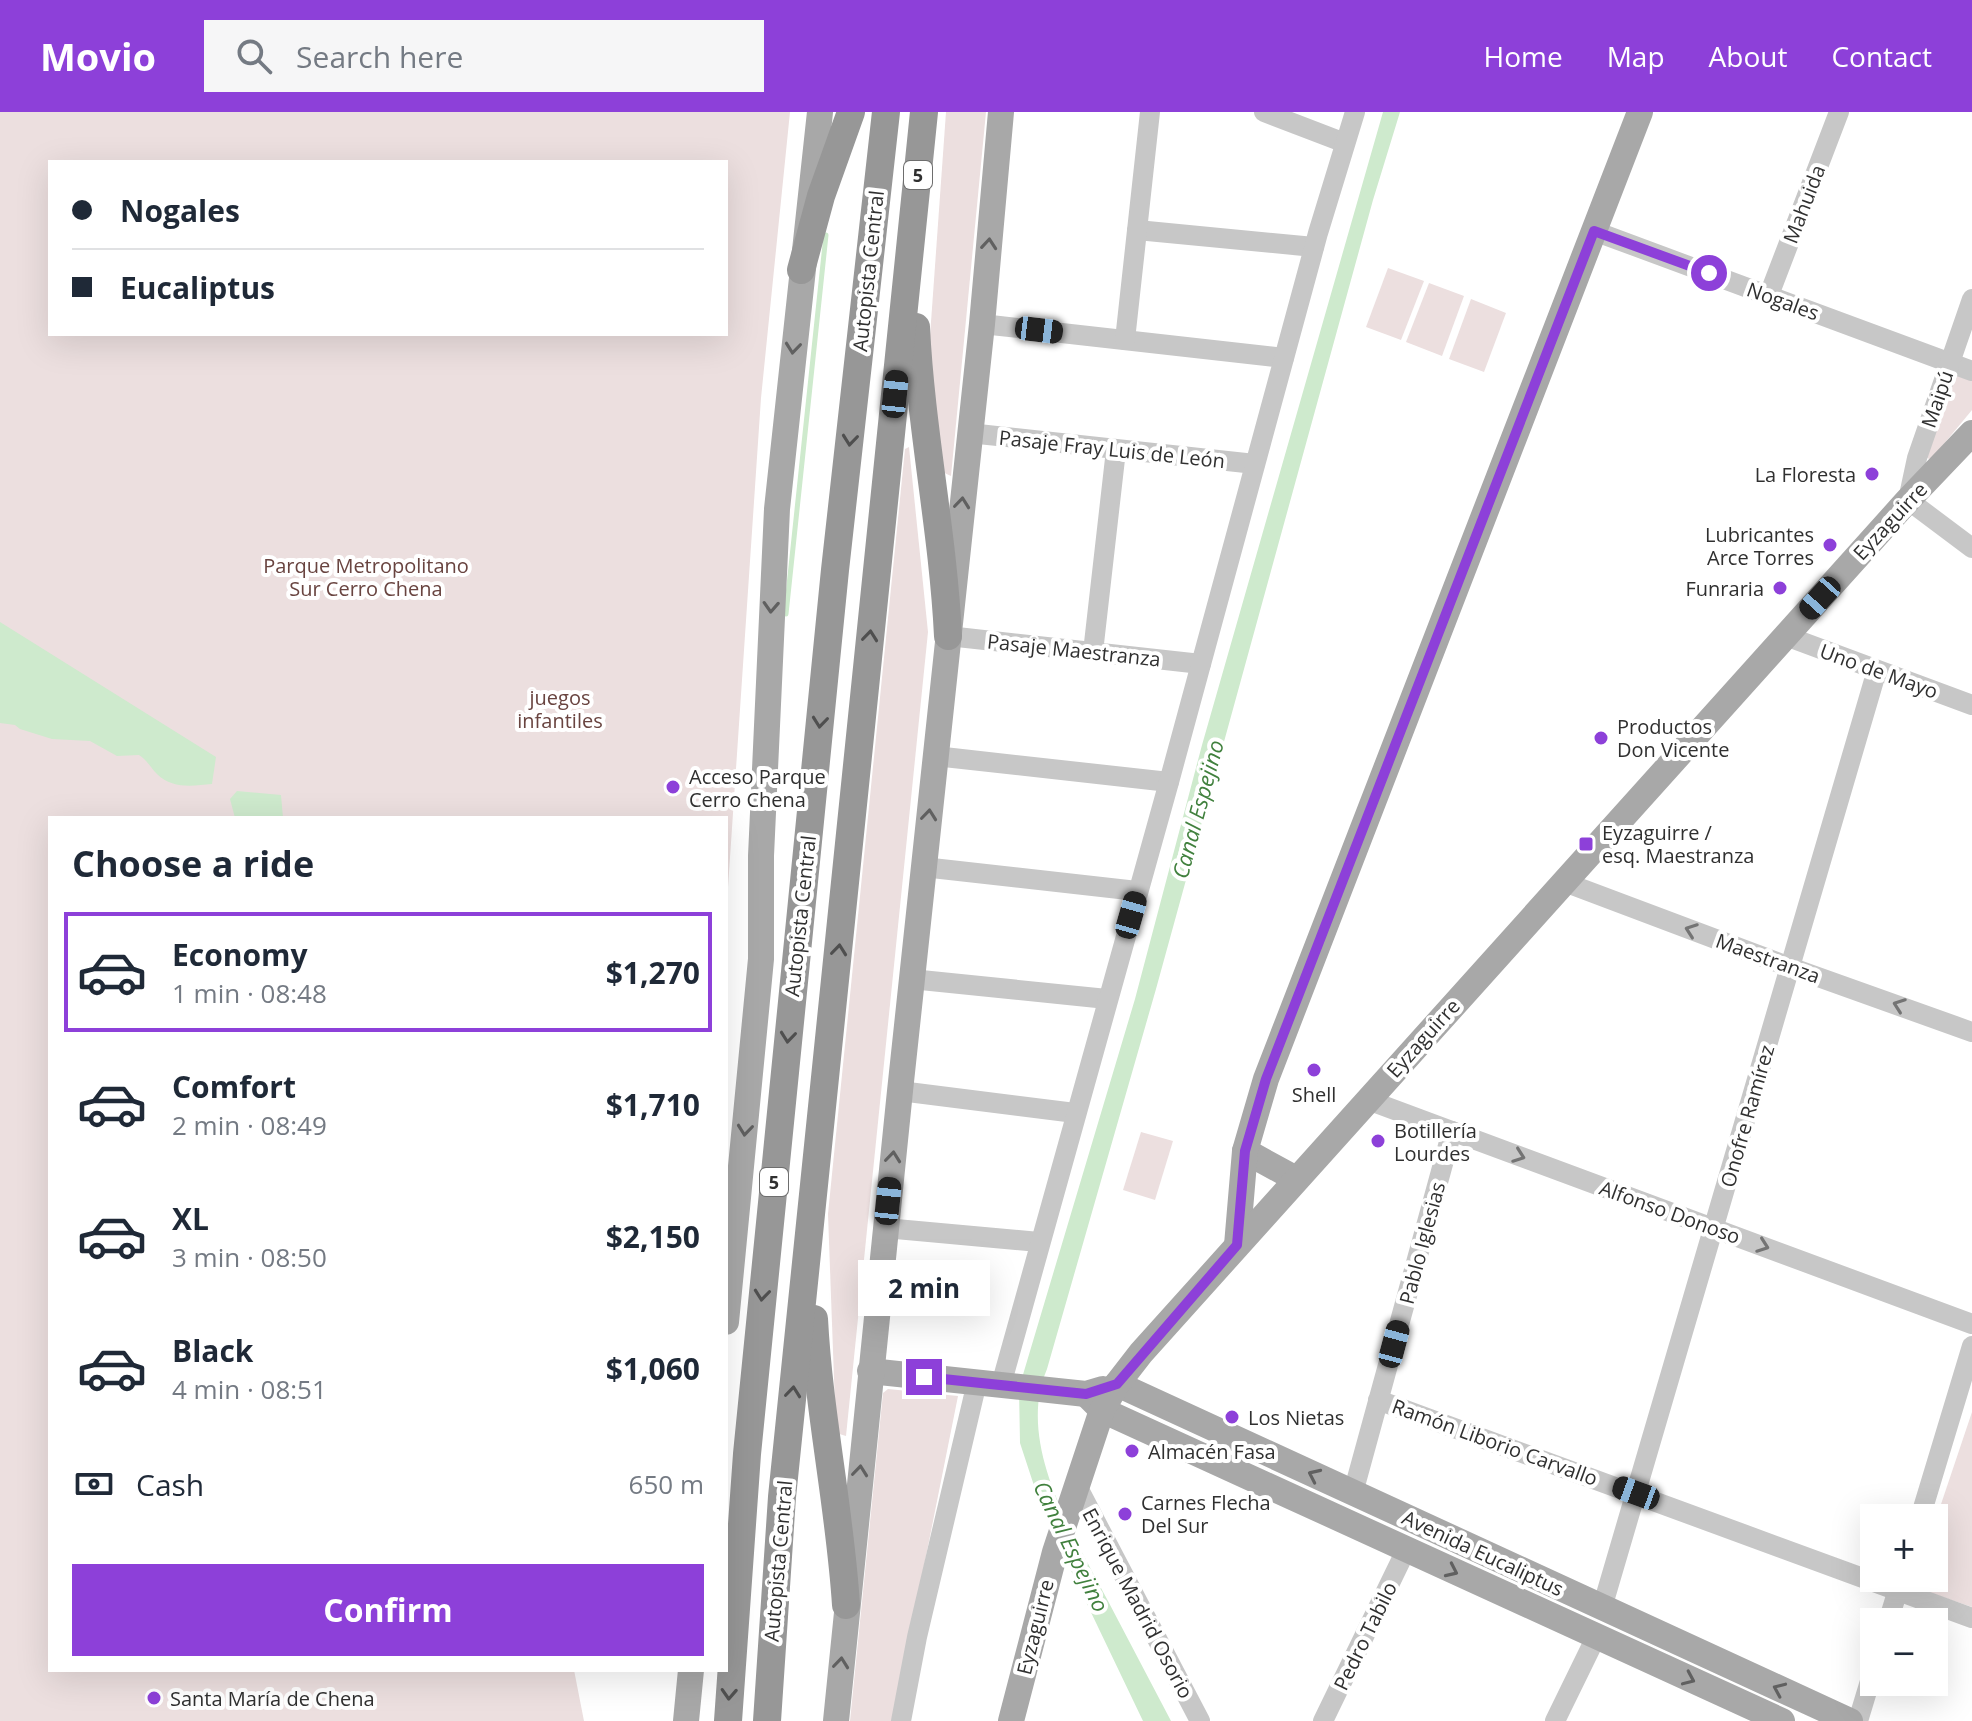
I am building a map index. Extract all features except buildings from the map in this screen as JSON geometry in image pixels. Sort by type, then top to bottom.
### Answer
[{"type":"highway","points":[[801,270],[821,196],[851,112]]},
{"type":"highway","name":"Autopista Central","points":[[728,1721],[737,1559],[751,1406],[829,630],[886,112]]},
{"type":"highway","name":"Autopista Central","points":[[767,1721],[782,1497],[924,112]]},
{"type":"highway","points":[[911,239],[920,400],[940,532],[948,636]]},
{"type":"highway","points":[[812,1223],[817,1364],[838,1514],[846,1605]]},
{"type":"main road","points":[[728,1301],[761,959],[761,856],[777,509],[820,112]]},
{"type":"main road","points":[[836,1721],[870,1371],[982,324],[1001,112]]},
{"type":"main road","points":[[1237,1245],[1245,1151],[1266,1079],[1640,112]]},
{"type":"main road","name":"Eyzaguirre","points":[[1117,1384],[1296,1179],[1908,500],[1972,433]]},
{"type":"main road","points":[[1245,1151],[1296,1179]]},
{"type":"main road","points":[[870,1371],[1057,1391],[1094,1402],[1117,1384]]},
{"type":"main road","name":"Avenida Eucaliptus","points":[[1117,1384],[1850,1721]]},
{"type":"main road","name":"Eyzaguirre","points":[[1011,1721],[1073,1495],[1094,1402]]},
{"type":"main road","name":"Avenida Eucaliptus","points":[[1094,1402],[1406,1550],[1782,1721]]},
{"type":"main road","points":[[686,1721],[691,1672]]},
{"type":"street","points":[[1125,340],[1150,112]]},
{"type":"street","points":[[1264,112],[1345,143]]},
{"type":"street","points":[[901,1721],[917,1637],[1039,1242],[1169,782],[1314,247],[1355,112]]},
{"type":"street","name":"Mahuida","points":[[1769,295],[1839,112]]},
{"type":"street","points":[[1137,230],[1314,247]]},
{"type":"street","name":"Nogales","points":[[1594,231],[1972,371]]},
{"type":"street","name":"Maipú","points":[[1908,500],[1917,458],[1972,299]]},
{"type":"street","points":[[982,324],[1284,358]]},
{"type":"street","name":"Pasaje Fray Luis de León","points":[[969,433],[1255,464]]},
{"type":"street","points":[[1093,652],[1116,450]]},
{"type":"street","points":[[1908,500],[1972,548]]},
{"type":"street","name":"Pasaje Maestranza","points":[[948,636],[1201,664]]},
{"type":"street","name":"Uno de Mayo","points":[[1786,636],[1972,705]]},
{"type":"street","name":"Onofre Ramírez","points":[[1602,1608],[1877,670]]},
{"type":"street","points":[[935,756],[1169,782]]},
{"type":"street","points":[[923,867],[1137,891]]},
{"type":"street","name":"Maestranza","points":[[1564,882],[1972,1032]]},
{"type":"street","points":[[911,979],[1107,999]]},
{"type":"street","points":[[900,1091],[1075,1113]]},
{"type":"street","name":"Alfonso Donoso","points":[[1368,1100],[1972,1324]]},
{"type":"street","name":"Pablo Iglesias","points":[[1353,1493],[1452,1131]]},
{"type":"street","points":[[885,1228],[1039,1242]]},
{"type":"street","points":[[1924,1504],[1972,1346]]},
{"type":"street","name":"Ramón Liborio Carvallo","points":[[1378,1400],[1860,1571]]},
{"type":"street","name":"Enrique Madrid Osorio","points":[[1073,1495],[1200,1721]]},
{"type":"street","name":"Pedro Tabilo","points":[[1323,1721],[1406,1550]]},
{"type":"street","name":"Ramón Liborio Carvallo","points":[[1916,1592],[1972,1618]]},
{"type":"street","points":[[1555,1721],[1596,1637]]},
{"type":"street","points":[[1858,1721],[1866,1696]]},
{"type":"green space","name":"Parque Metropolitano Sur Cerro Chena","points":[[0,112],[790,112],[761,398],[728,887],[728,816],[48,816],[48,1672],[574,1672],[584,1721],[0,1721]]},
{"type":"green space","points":[[946,112],[986,112],[951,476],[938,470],[928,364]]},
{"type":"green space","points":[[1388,268],[1424,281],[1401,340],[1366,327]]},
{"type":"green space","points":[[1429,283],[1464,296],[1442,356],[1406,342]]},
{"type":"green space","points":[[1471,299],[1506,313],[1484,372],[1449,359]]},
{"type":"green space","points":[[1957,375],[1972,378],[1972,410],[1929,459],[1925,456],[1948,383]]},
{"type":"green space","points":[[909,447],[928,632],[846,1436],[836,1433],[828,1214],[905,449]]},
{"type":"green space","points":[[1141,1132],[1173,1141],[1155,1200],[1123,1190]]},
{"type":"green space","points":[[888,1389],[958,1396],[893,1721],[850,1721],[883,1393]]},
{"type":"green space","points":[[1972,1412],[1972,1607],[1928,1592],[1948,1592],[1948,1504],[1941,1504]]},
{"type":"water","name":"Canal Espejino","points":[[1383,112],[1400,112],[1039,1398],[1038,1427],[1043,1458],[1065,1519],[1171,1721],[1143,1721],[1042,1510],[1020,1443],[1019,1388],[1135,999],[1202,745]]},
{"type":"water","points":[[0,622],[216,757],[212,784],[190,786],[169,782],[139,755],[117,756],[90,741],[52,739],[15,725],[0,723]]},
{"type":"water","points":[[237,791],[281,795],[283,816],[234,816],[230,799]]},
{"type":"waterway","points":[[786,614],[826,235]]},
{"type":"place","name":"La Floresta","points":[[1872,474]]},
{"type":"place","name":"Lubricantes Arce Torres","points":[[1830,545]]},
{"type":"place","name":"Funraria","points":[[1780,588]]},
{"type":"place","name":"Productos Don Vicente","points":[[1601,738]]},
{"type":"place","name":"Acceso Parque Cerro Chena","points":[[673,787]]},
{"type":"place","name":"Eyzaguirre / esq. Maestranza","points":[[1586,844]]},
{"type":"place","name":"Shell","points":[[1314,1070]]},
{"type":"place","name":"Botillería Lourdes","points":[[1378,1141]]},
{"type":"place","name":"Los Nietas","points":[[1232,1417]]},
{"type":"place","name":"Almacén Fasa","points":[[1132,1451]]},
{"type":"place","name":"Carnes Flecha Del Sur","points":[[1125,1514]]},
{"type":"place","name":"Santa María de Chena","points":[[154,1698]]},
{"type":"route","points":[[924,1377],[1086,1394],[1117,1384],[1237,1245],[1245,1151],[1266,1079],[1594,231],[1709,273]]},
{"type":"park label","name":"juegos infantiles","points":[[560,708]]}]
